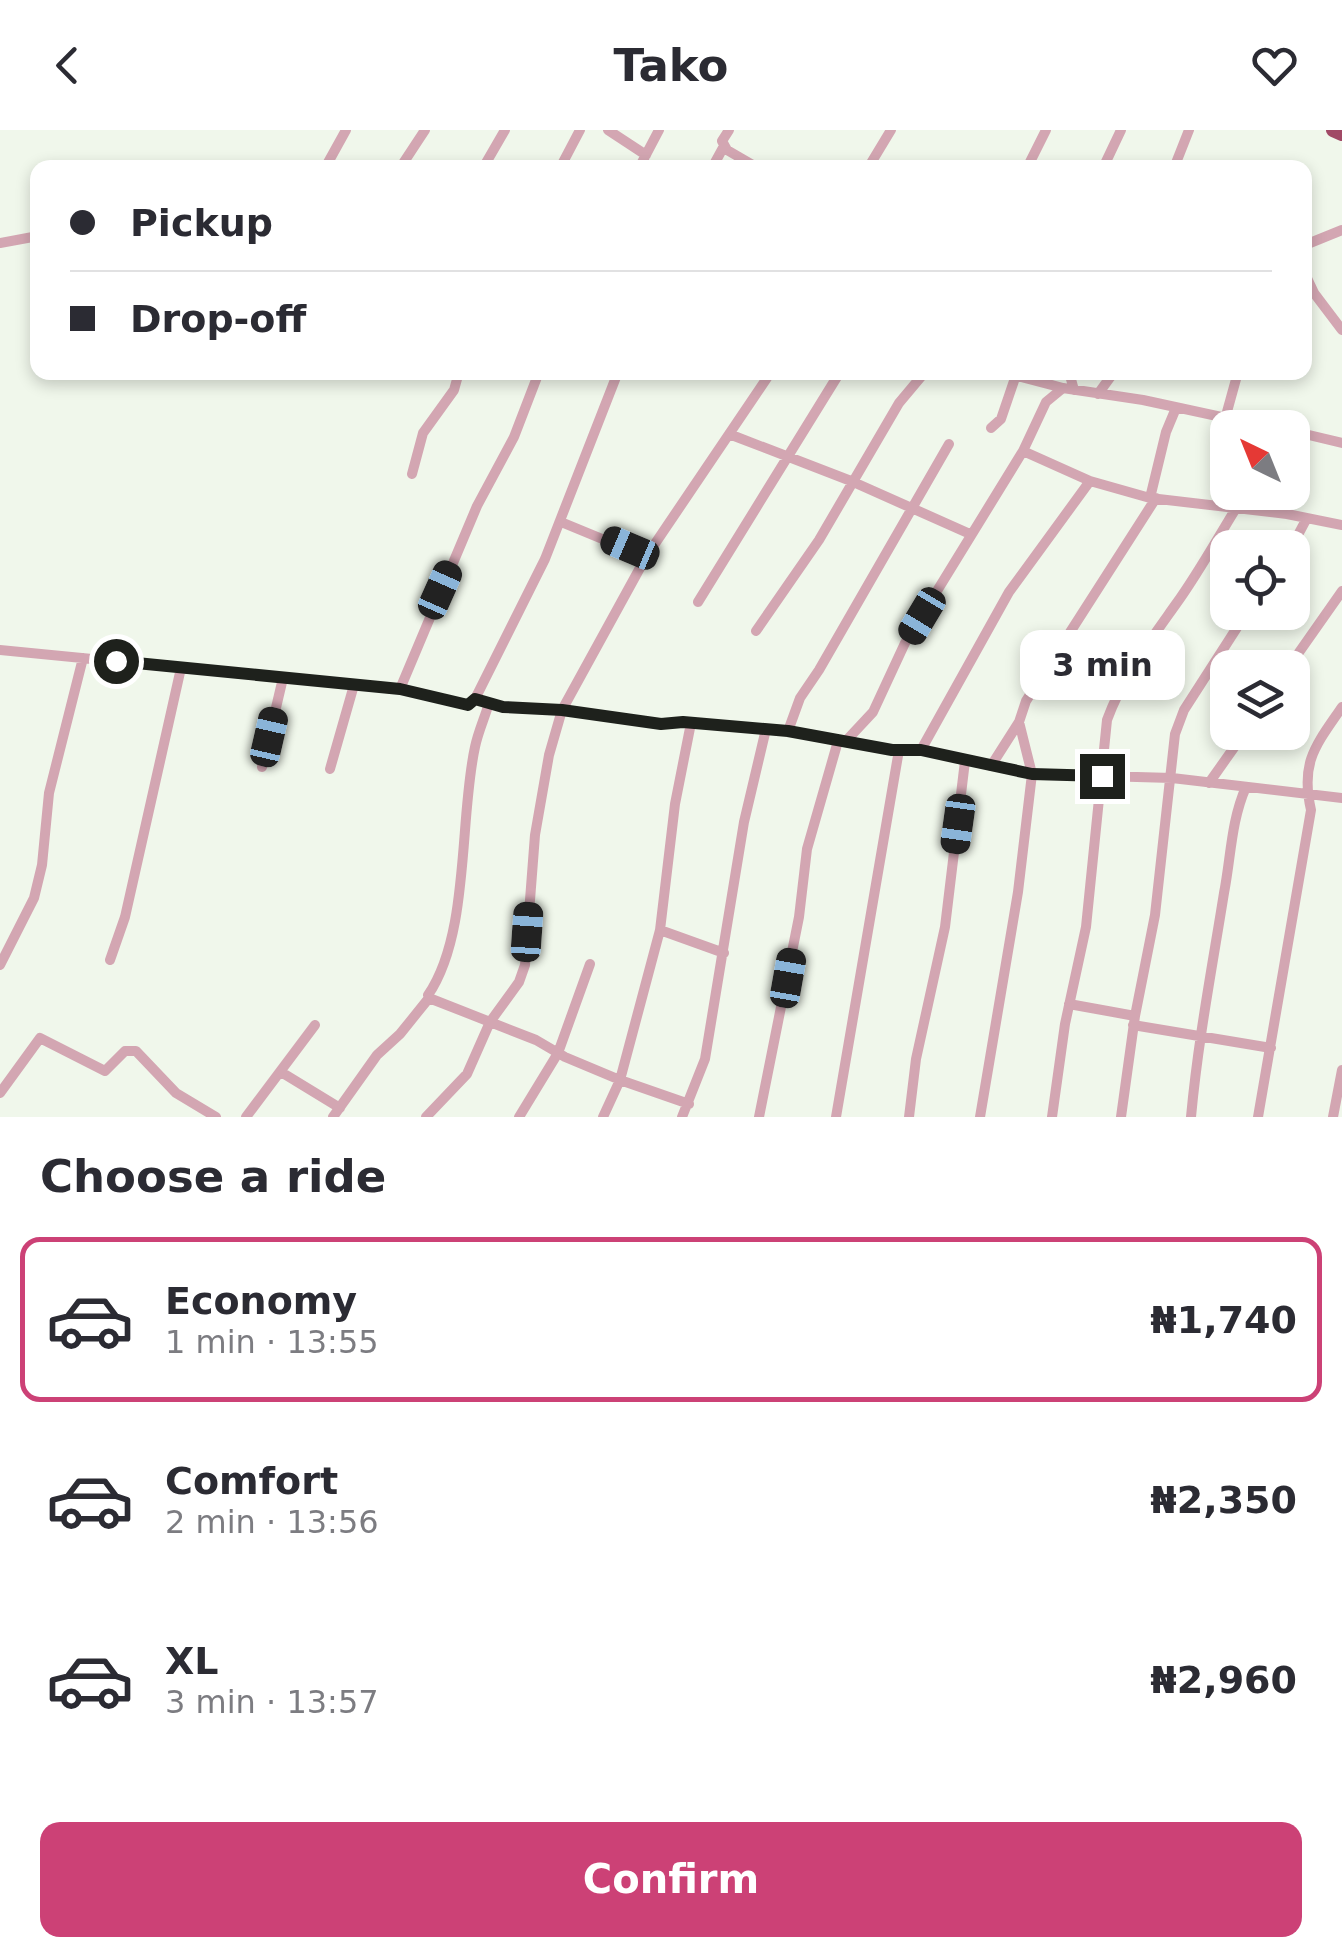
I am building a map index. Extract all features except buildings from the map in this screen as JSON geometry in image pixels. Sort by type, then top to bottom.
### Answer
[{"type":"highway","points":[[1333,130],[1342,134]]},
{"type":"street","points":[[329,160],[346,130]]},
{"type":"street","points":[[405,160],[425,130]]},
{"type":"street","points":[[564,160],[580,130]]},
{"type":"street","points":[[608,130],[646,155]]},
{"type":"street","points":[[644,160],[659,130]]},
{"type":"street","points":[[729,130],[722,141],[724,146],[746,160]]},
{"type":"street","points":[[873,160],[891,130]]},
{"type":"street","points":[[1031,160],[1046,130]]},
{"type":"street","points":[[1107,160],[1121,130]]},
{"type":"street","points":[[1177,160],[1189,130]]},
{"type":"street","points":[[486,160],[502,131]]},
{"type":"street","points":[[716,160],[724,146]]},
{"type":"street","points":[[1312,242],[1342,230]]},
{"type":"street","points":[[0,242],[30,237]]},
{"type":"street","points":[[1312,288],[1342,330]]},
{"type":"street","points":[[412,474],[423,433],[454,390],[457,380]]},
{"type":"street","points":[[400,689],[477,506],[514,437],[535,380]]},
{"type":"street","points":[[0,650],[400,689],[468,705],[475,699],[521,610],[561,522],[615,380]]},
{"type":"street","points":[[426,1117],[468,1074],[490,1022],[519,982],[525,965],[535,835],[548,755],[562,710],[646,557],[766,380]]},
{"type":"street","points":[[698,602],[835,380]]},
{"type":"street","points":[[756,630],[820,540],[851,481],[899,403],[918,380]]},
{"type":"street","points":[[991,428],[1002,419],[1014,380]]},
{"type":"street","points":[[1037,380],[1210,415]]},
{"type":"street","points":[[1068,389],[1069,380]]},
{"type":"street","points":[[1098,394],[1108,380]]},
{"type":"street","points":[[1227,410],[1236,380]]},
{"type":"street","points":[[760,1117],[798,917],[806,848],[842,742],[873,712],[905,643],[1023,451],[1046,402],[1068,389]]},
{"type":"street","points":[[991,766],[1019,722],[1026,701],[1153,498],[1166,432],[1176,408]]},
{"type":"street","points":[[729,434],[851,481],[970,534]]},
{"type":"street","points":[[1310,435],[1342,443]]},
{"type":"street","points":[[788,731],[805,688],[949,444]]},
{"type":"street","points":[[1023,451],[1090,481],[1153,498],[1210,506]]},
{"type":"street","points":[[921,750],[1009,592],[1090,481]]},
{"type":"street","points":[[1052,1117],[1069,1004],[1086,927],[1107,720],[1118,690],[1235,510],[1342,525]]},
{"type":"street","points":[[1300,530],[1306,518]]},
{"type":"street","points":[[561,522],[646,557]]},
{"type":"street","points":[[1301,650],[1342,591]]},
{"type":"street","points":[[1120,1117],[1155,915],[1175,734],[1184,710],[1235,630]]},
{"type":"street","points":[[0,965],[34,898],[42,865],[49,793],[83,658]]},
{"type":"street","points":[[110,960],[125,917],[182,668]]},
{"type":"street","points":[[262,766],[282,678]]},
{"type":"street","points":[[330,769],[354,684]]},
{"type":"street","points":[[475,699],[503,707],[562,710],[661,724],[788,731],[842,742],[921,750],[1032,774],[1172,778],[1342,798]]},
{"type":"street","points":[[281,1072],[336,1112],[376,1056],[429,998],[446,962],[475,748],[489,703]]},
{"type":"street","points":[[1258,1117],[1311,810],[1307,767],[1314,749],[1342,707]]},
{"type":"street","points":[[980,1117],[1018,892],[1032,774],[1019,722]]},
{"type":"street","points":[[603,1117],[620,1080],[660,930],[672,824],[691,723]]},
{"type":"street","points":[[682,1117],[704,1059],[744,822],[766,729]]},
{"type":"street","points":[[836,1117],[899,750]]},
{"type":"street","points":[[1210,783],[1233,750]]},
{"type":"street","points":[[909,1117],[916,1059],[944,927],[965,760]]},
{"type":"street","points":[[1191,1117],[1199,1034],[1228,874],[1232,828],[1246,787]]},
{"type":"street","points":[[660,930],[724,953]]},
{"type":"street","points":[[518,1117],[558,1053],[590,964]]},
{"type":"street","points":[[429,998],[536,1040],[620,1080],[689,1104]]},
{"type":"street","points":[[1069,1004],[1271,1048]]},
{"type":"street","points":[[246,1117],[315,1025]]},
{"type":"street","points":[[0,1093],[40,1038],[105,1070],[125,1051],[136,1051],[169,1086],[216,1117]]},
{"type":"street","points":[[1333,1117],[1342,1070]]},
{"type":"route","points":[[116,661],[400,689],[468,705],[475,699],[503,707],[562,710],[661,724],[683,722],[788,731],[892,750],[921,750],[1032,774],[1102,776]]}]
